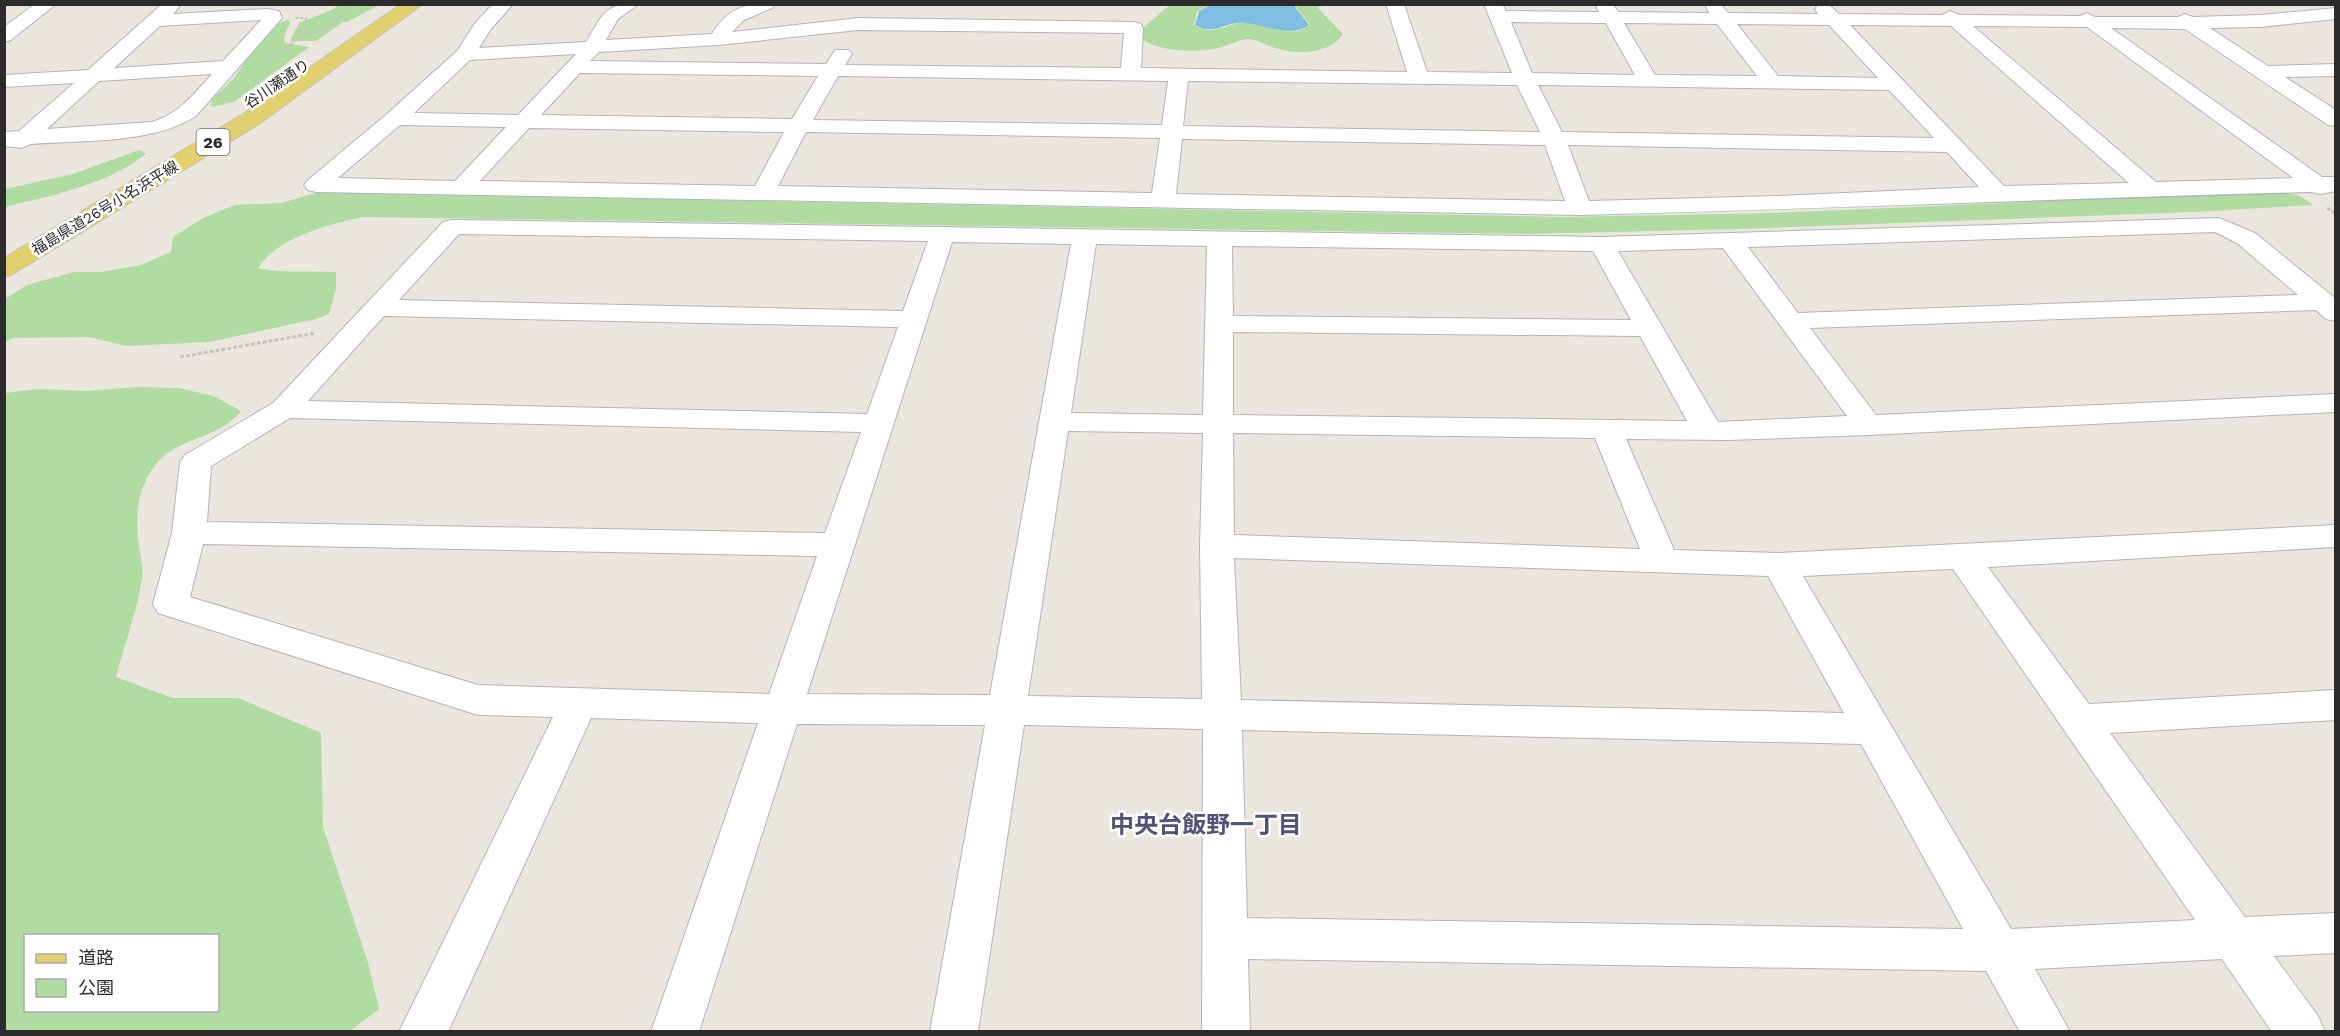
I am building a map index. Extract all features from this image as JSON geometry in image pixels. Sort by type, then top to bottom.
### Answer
[{"type":"main road","name":"谷川瀬通り","points":[[4,251],[189,142],[305,66],[391,4]]},
{"type":"main road","name":"福島県道26号小名浜平線","points":[[4,269],[251,118],[414,4]]},
{"type":"street","points":[[4,36],[46,4]]},
{"type":"street","points":[[4,157],[172,4]]},
{"type":"street","points":[[504,4],[482,27],[465,55],[395,119],[316,185],[1580,208],[2325,184]]},
{"type":"street","points":[[462,187],[592,48],[611,16],[630,4]]},
{"type":"street","points":[[719,39],[726,24],[739,15],[766,4]]},
{"type":"street","points":[[1395,4],[1419,78]]},
{"type":"street","points":[[1938,4],[2150,189]]},
{"type":"street","points":[[2066,4],[2325,184],[2336,199]]},
{"type":"street","points":[[2161,4],[2336,120]]},
{"type":"street","points":[[1580,208],[1554,138],[1525,80],[1497,10],[1827,12],[1957,21],[2189,23],[2261,21],[2336,13]]},
{"type":"street","points":[[1608,10],[1649,81]]},
{"type":"street","points":[[1717,11],[1773,83]]},
{"type":"street","points":[[1827,12],[1998,193]]},
{"type":"street","points":[[4,139],[153,128],[171,123],[189,112],[273,18],[273,15],[154,21]]},
{"type":"street","points":[[465,55],[719,39],[858,24],[1134,27],[1131,74]]},
{"type":"street","points":[[763,193],[798,126],[858,24]]},
{"type":"street","points":[[4,81],[229,67]]},
{"type":"street","points":[[574,67],[1895,84]]},
{"type":"street","points":[[2263,72],[2336,70]]},
{"type":"street","points":[[1163,201],[1179,75]]},
{"type":"street","points":[[395,119],[1953,145]]},
{"type":"street","points":[[1874,729],[1006,710],[781,709],[478,700],[171,604],[189,533],[196,462],[284,409],[452,228],[943,233],[1601,244],[2219,225],[2246,238],[2329,307]]},
{"type":"street","points":[[675,1032],[781,709],[839,545],[943,233]]},
{"type":"street","points":[[954,1032],[1085,236]]},
{"type":"street","points":[[1220,239],[1217,546],[1222,715],[1226,1032]]},
{"type":"street","points":[[1730,240],[1869,426]]},
{"type":"street","points":[[1601,244],[1708,431]]},
{"type":"street","points":[[1791,321],[2329,307]]},
{"type":"street","points":[[373,315],[914,319]]},
{"type":"street","points":[[1220,324],[1650,328]]},
{"type":"street","points":[[1054,422],[1708,431],[1869,426],[2336,403]]},
{"type":"street","points":[[284,409],[878,423]]},
{"type":"street","points":[[1607,430],[1662,561]]},
{"type":"street","points":[[189,533],[839,545]]},
{"type":"street","points":[[1217,546],[1779,565],[2336,536]]},
{"type":"street","points":[[1962,557],[2301,1032]]},
{"type":"street","points":[[1779,565],[2046,1032]]},
{"type":"street","points":[[423,1032],[579,703]]},
{"type":"street","points":[[2079,720],[2336,705]]},
{"type":"street","points":[[1226,938],[2000,950],[2336,933]]},
{"type":"path","points":[[305,33],[326,33],[338,23],[349,4]]},
{"type":"path","points":[[180,357],[253,346],[373,315]]},
{"type":"green space","points":[[1171,4],[1209,5],[1197,11],[1194,25],[1205,30],[1244,23],[1283,31],[1301,30],[1310,25],[1296,7],[1333,5],[1317,7],[1343,34],[1330,46],[1303,52],[1283,50],[1249,39],[1218,48],[1189,51],[1158,47],[1142,39],[1144,27]]},
{"type":"green space","points":[[337,5],[379,5],[343,22],[316,41],[290,41],[299,23],[334,9]]},
{"type":"green space","points":[[288,20],[290,23],[284,37],[285,43],[309,47],[234,102],[211,107],[212,99],[233,79],[263,36],[279,23]]},
{"type":"green space","points":[[139,150],[146,154],[114,174],[78,188],[5,207],[5,189],[73,174]]},
{"type":"green space","points":[[2277,191],[2296,195],[2313,205],[2194,212],[1739,229],[1526,234],[363,217],[321,228],[291,240],[267,257],[258,268],[336,272],[336,289],[329,314],[316,319],[209,342],[127,346],[89,337],[13,338],[5,342],[5,299],[27,285],[74,272],[101,272],[141,265],[171,252],[173,237],[203,218],[235,205],[281,203],[319,192],[1564,217],[1775,213]]},
{"type":"green space","points":[[137,387],[178,388],[214,396],[241,411],[222,427],[175,448],[156,464],[149,474],[140,495],[137,517],[143,576],[116,677],[173,698],[238,698],[321,733],[323,827],[369,966],[379,1009],[350,1031],[5,1031],[5,393],[38,389],[86,391]]},
{"type":"water","points":[[1299,4],[1295,7],[1309,25],[1294,31],[1245,23],[1214,29],[1195,25],[1199,11],[1210,5]]},
{"type":"district","name":"中央台飯野一丁目","points":[[1206,825]]}]
